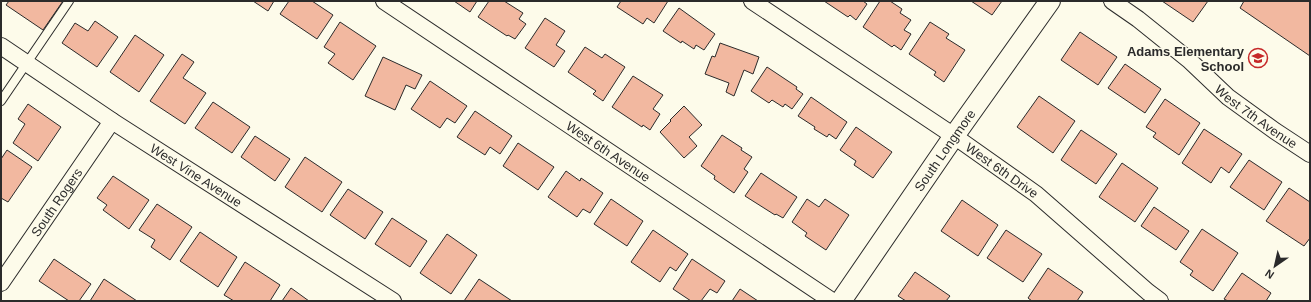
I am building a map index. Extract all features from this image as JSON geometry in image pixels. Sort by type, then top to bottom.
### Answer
[{"type":"street","name":"West 6th Avenue","points":[[384,1],[832,301]]},
{"type":"street","name":"West 6th Drive","points":[[752,1],[954,136],[1036,194],[1160,301]]},
{"type":"street","name":"South Longmore","points":[[840,301],[954,136],[1050,1]]},
{"type":"street","name":"West 7th Avenue","points":[[1112,1],[1138,19],[1189,60],[1228,97],[1310,154]]},
{"type":"street","name":"West Vine Avenue","points":[[1,46],[112,121],[393,301]]},
{"type":"street","name":"South Rogers","points":[[1,283],[112,121]]},
{"type":"lane","points":[[1,101],[69,1]]},
{"type":"building","points":[[9,1],[63,1],[43,30],[6,5]]},
{"type":"building","points":[[253,1],[274,1],[268,11]]},
{"type":"building","points":[[289,1],[312,1],[333,15],[317,39],[280,14]]},
{"type":"building","points":[[454,1],[477,1],[470,12]]},
{"type":"building","points":[[489,1],[504,1],[523,13],[519,19],[526,24],[515,39],[508,35],[507,36],[478,17]]},
{"type":"building","points":[[621,1],[668,1],[654,23],[647,18],[643,24],[617,7]]},
{"type":"building","points":[[824,1],[863,1],[867,4],[856,20],[850,15],[848,17]]},
{"type":"building","points":[[880,1],[890,1],[902,9],[900,13],[911,20],[904,30],[911,34],[901,50],[894,45],[892,47],[863,27]]},
{"type":"building","points":[[971,1],[1002,1],[992,15]]},
{"type":"building","points":[[1162,1],[1208,1],[1193,22]]},
{"type":"building","points":[[1244,1],[1310,1],[1310,56],[1240,8]]},
{"type":"building","points":[[679,8],[715,34],[704,50],[696,45],[694,49],[682,41],[681,43],[663,31]]},
{"type":"building","points":[[545,18],[565,31],[556,45],[565,51],[554,67],[525,48]]},
{"type":"building","points":[[95,21],[118,37],[97,67],[62,43],[75,23],[88,31]]},
{"type":"building","points":[[340,22],[376,46],[353,80],[328,63],[335,54],[324,47]]},
{"type":"building","points":[[930,22],[949,34],[946,38],[965,50],[944,82],[934,75],[936,72],[909,54]]},
{"type":"building","points":[[1080,32],[1117,57],[1098,85],[1061,60]]},
{"type":"building","points":[[135,35],[164,55],[139,92],[110,72]]},
{"type":"building","points":[[720,43],[759,57],[753,74],[744,70],[734,96],[726,92],[729,83],[705,74],[712,56],[715,57]]},
{"type":"building","points":[[585,47],[602,58],[605,54],[625,67],[603,101],[593,94],[596,91],[568,72]]},
{"type":"building","points":[[182,54],[194,62],[183,78],[206,93],[185,124],[150,101]]},
{"type":"building","points":[[383,57],[422,75],[415,89],[406,85],[395,110],[365,96]]},
{"type":"building","points":[[1125,64],[1161,89],[1145,113],[1108,88]]},
{"type":"building","points":[[767,67],[797,87],[796,89],[803,94],[792,109],[785,104],[783,107],[772,100],[769,103],[751,91]]},
{"type":"building","points":[[633,76],[663,95],[653,109],[660,114],[650,130],[643,125],[642,127],[612,107]]},
{"type":"building","points":[[430,81],[467,106],[455,123],[447,118],[440,128],[411,109]]},
{"type":"building","points":[[1039,96],[1075,121],[1053,153],[1017,127]]},
{"type":"building","points":[[811,97],[847,122],[836,139],[829,134],[827,137],[798,116]]},
{"type":"building","points":[[1165,99],[1200,123],[1179,155],[1153,137],[1156,133],[1146,127]]},
{"type":"building","points":[[213,102],[250,127],[232,153],[195,128]]},
{"type":"building","points":[[28,104],[61,127],[38,161],[13,143],[25,124],[18,119]]},
{"type":"building","points":[[684,106],[702,125],[689,137],[697,146],[684,158],[660,132]]},
{"type":"building","points":[[475,111],[512,136],[500,154],[490,147],[485,155],[457,137]]},
{"type":"building","points":[[856,127],[892,152],[873,178],[854,165],[856,161],[840,150]]},
{"type":"building","points":[[1204,129],[1242,154],[1229,173],[1221,167],[1211,183],[1182,163]]},
{"type":"building","points":[[1081,130],[1117,154],[1096,184],[1061,160]]},
{"type":"building","points":[[722,135],[742,148],[741,150],[752,157],[744,169],[748,172],[734,193],[714,179],[715,176],[701,166]]},
{"type":"building","points":[[255,136],[290,159],[275,181],[241,157]]},
{"type":"building","points":[[518,143],[554,167],[538,190],[503,166]]},
{"type":"building","points":[[7,150],[32,167],[8,202],[1,198],[1,159]]},
{"type":"building","points":[[305,157],[342,182],[322,212],[285,187]]},
{"type":"building","points":[[1249,160],[1282,182],[1264,210],[1230,187]]},
{"type":"building","points":[[1122,163],[1158,188],[1135,222],[1099,197]]},
{"type":"building","points":[[566,171],[580,181],[581,178],[603,193],[590,213],[583,209],[577,217],[548,197]]},
{"type":"building","points":[[761,173],[797,197],[783,218],[776,214],[775,215],[745,196]]},
{"type":"building","points":[[113,176],[149,200],[129,229],[103,210],[107,205],[97,198]]},
{"type":"building","points":[[1289,188],[1310,202],[1310,238],[1304,246],[1266,221]]},
{"type":"building","points":[[348,189],[383,212],[365,239],[330,215]]},
{"type":"building","points":[[611,199],[643,221],[627,246],[594,224]]},
{"type":"building","points":[[807,199],[819,207],[825,199],[849,215],[826,250],[805,236],[807,233],[792,222]]},
{"type":"building","points":[[962,200],[998,225],[978,256],[941,231]]},
{"type":"building","points":[[157,204],[192,227],[170,260],[151,247],[155,240],[139,230]]},
{"type":"building","points":[[1154,207],[1189,231],[1176,250],[1141,226]]},
{"type":"building","points":[[392,218],[427,241],[410,267],[375,244]]},
{"type":"building","points":[[1202,229],[1238,253],[1213,291],[1190,275],[1193,271],[1180,262]]},
{"type":"building","points":[[653,230],[688,254],[676,271],[670,267],[660,282],[631,262]]},
{"type":"building","points":[[1006,230],[1042,254],[1023,282],[987,258]]},
{"type":"building","points":[[200,232],[237,257],[218,287],[180,261]]},
{"type":"building","points":[[447,234],[477,255],[451,294],[420,273]]},
{"type":"building","points":[[54,259],[91,284],[79,301],[69,301],[39,281]]},
{"type":"building","points":[[692,259],[725,281],[717,293],[710,289],[701,301],[691,301],[673,289]]},
{"type":"building","points":[[245,262],[280,285],[270,301],[234,301],[224,295]]},
{"type":"building","points":[[1048,268],[1083,292],[1077,301],[1032,301],[1028,298]]},
{"type":"building","points":[[915,272],[950,296],[946,301],[906,301],[898,296]]},
{"type":"building","points":[[1242,273],[1271,293],[1266,301],[1228,301],[1224,299]]},
{"type":"building","points":[[104,279],[137,301],[90,301]]},
{"type":"building","points":[[479,279],[512,301],[464,301]]},
{"type":"building","points":[[291,288],[309,301],[282,301]]},
{"type":"building","points":[[740,289],[758,301],[732,301]]},
{"type":"place","name":"Adams Elementary School","points":[[1258,58]]}]
